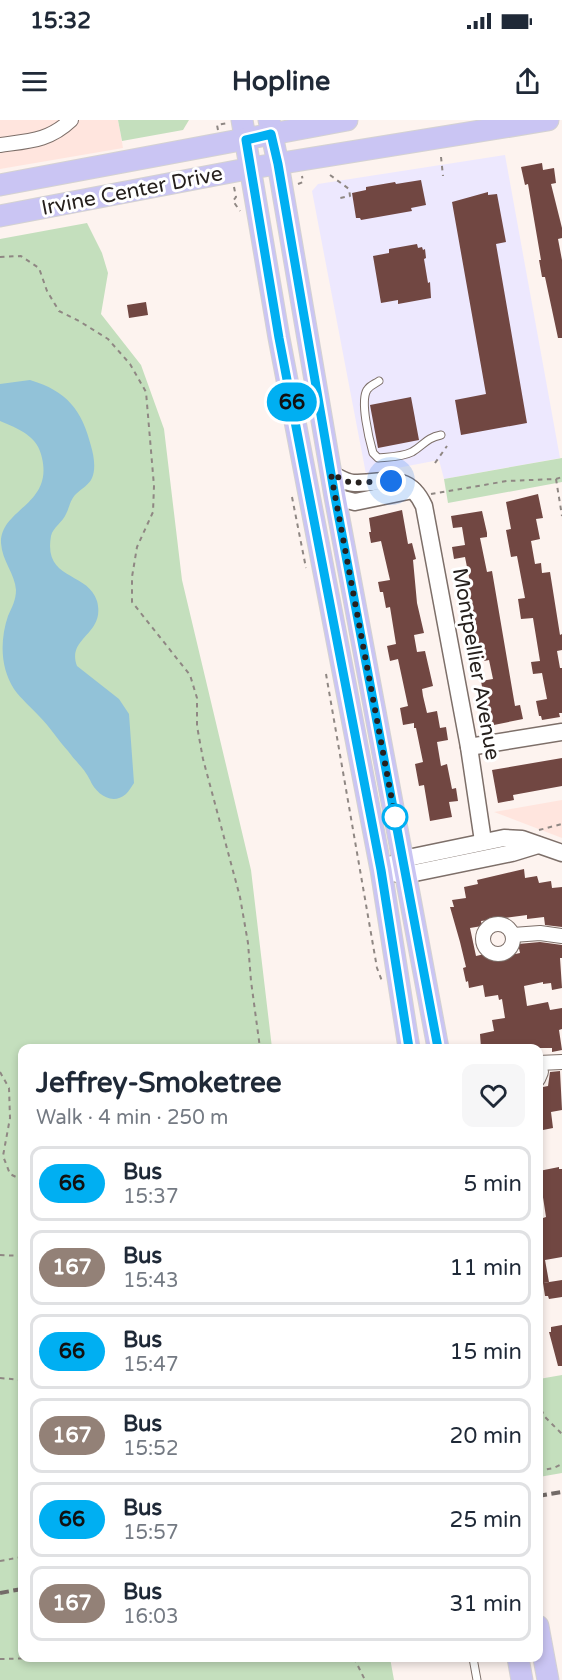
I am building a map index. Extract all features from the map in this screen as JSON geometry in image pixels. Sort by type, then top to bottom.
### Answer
[{"type":"main road","name":"Irvine Center Drive","points":[[0,185],[244,130],[347,120]]},
{"type":"main road","name":"Irvine Center Drive","points":[[0,216],[252,168],[548,120]]},
{"type":"main road","points":[[270,127],[335,497],[437,1044]]},
{"type":"main road","points":[[244,130],[279,338],[381,870],[408,1044]]},
{"type":"main road","points":[[269,272],[285,302],[301,365],[306,368],[313,366]]},
{"type":"main road","points":[[296,424],[312,444],[322,491],[327,496],[335,497]]},
{"type":"main road","points":[[543,1653],[548,1680]]},
{"type":"main road","points":[[519,1662],[522,1680]]},
{"type":"street","points":[[0,145],[43,139],[61,129],[71,120]]},
{"type":"street","points":[[331,474],[351,483],[391,481],[406,483],[416,493]]},
{"type":"street","points":[[335,497],[355,502],[416,493]]},
{"type":"street","name":"Montpellier Avenue","points":[[416,493],[424,506],[469,747],[483,841]]},
{"type":"street","points":[[469,747],[562,732]]},
{"type":"street","points":[[404,867],[483,841],[504,838],[534,839],[562,853]]},
{"type":"street","points":[[381,870],[512,853],[534,839]]},
{"type":"street","points":[[513,935],[540,933],[562,936]]},
{"type":"street","points":[[543,1063],[562,1062]]},
{"type":"lane","points":[[379,381],[366,391],[364,401],[373,453],[378,458],[412,452],[430,437],[441,435]]},
{"type":"lane","points":[[474,1662],[477,1680]]},
{"type":"path","points":[[441,157],[443,176]]},
{"type":"path","points":[[330,175],[349,189],[350,196],[340,198]]},
{"type":"path","points":[[236,197],[233,201],[240,210],[242,221]]},
{"type":"path","points":[[0,257],[21,256],[39,268],[47,291],[59,311],[108,339],[130,364],[146,392],[154,486],[153,512],[137,547],[132,577],[132,602],[190,675],[197,698],[197,726],[203,759],[240,897],[248,943],[259,1044]]},
{"type":"path","points":[[435,464],[447,446]]},
{"type":"path","points":[[416,493],[507,481],[562,477]]},
{"type":"path","points":[[556,479],[562,516]]},
{"type":"path","points":[[291,494],[307,573]]},
{"type":"path","points":[[324,665],[376,968],[382,983]]},
{"type":"path","points":[[534,839],[562,824]]},
{"type":"path","points":[[0,1072],[9,1088],[10,1118],[3,1156],[10,1174],[18,1178]]},
{"type":"path","points":[[0,1255],[18,1256]]},
{"type":"path","points":[[0,1378],[18,1380]]},
{"type":"path","points":[[543,1414],[562,1434]]},
{"type":"path","points":[[543,1470],[562,1464]]},
{"type":"path","points":[[0,1561],[18,1558]]},
{"type":"path","points":[[0,1659],[18,1659]]},
{"type":"path","points":[[356,1662],[365,1680]]},
{"type":"shaded area","points":[[0,120],[118,120],[123,148],[0,169]]},
{"type":"shaded area","points":[[505,155],[560,458],[444,479],[439,460],[366,474],[312,191],[318,184]]},
{"type":"shaded area","points":[[562,800],[562,838],[494,812]]},
{"type":"green space","points":[[118,120],[189,120],[183,130],[122,141]]},
{"type":"green space","points":[[87,223],[102,253],[108,273],[101,314],[141,365],[164,429],[182,580],[251,870],[272,1044],[18,1044],[18,1662],[391,1662],[394,1680],[0,1680],[0,239]]},
{"type":"green space","points":[[562,458],[562,482],[448,503],[444,479]]},
{"type":"green space","points":[[562,1375],[562,1473],[543,1476],[543,1378]]},
{"type":"water","points":[[30,380],[63,396],[78,412],[93,454],[92,478],[74,496],[65,517],[54,530],[50,550],[54,561],[60,568],[92,591],[97,601],[96,621],[77,648],[75,656],[77,666],[119,699],[129,714],[134,783],[126,794],[115,799],[105,797],[96,790],[85,772],[47,725],[14,689],[4,663],[4,634],[16,590],[2,550],[3,532],[9,522],[34,497],[43,474],[40,450],[32,439],[21,430],[0,421],[0,384]]},
{"type":"building","points":[[542,163],[543,170],[554,168],[556,183],[551,184],[562,228],[562,238],[558,239],[562,260],[562,338],[558,338],[545,277],[542,277],[528,184],[525,185],[521,167]]},
{"type":"building","points":[[421,180],[426,205],[411,208],[412,211],[361,220],[356,218],[352,193],[366,190],[366,187]]},
{"type":"building","points":[[488,192],[488,195],[497,194],[506,242],[496,244],[527,423],[461,435],[455,400],[486,394],[452,202]]},
{"type":"building","points":[[417,244],[418,248],[425,249],[426,258],[424,259],[428,283],[430,282],[431,298],[398,304],[398,300],[381,303],[373,256],[389,253],[389,249]]},
{"type":"building","points":[[146,302],[148,315],[129,318],[127,305]]},
{"type":"building","points":[[411,397],[419,440],[378,448],[370,405]]},
{"type":"building","points":[[538,494],[543,518],[536,519],[540,539],[531,541],[535,564],[541,563],[542,573],[550,572],[560,635],[562,634],[562,650],[557,651],[560,668],[562,668],[562,713],[559,713],[560,717],[542,720],[536,701],[547,699],[542,673],[533,674],[531,662],[540,661],[533,618],[521,619],[518,599],[525,598],[517,556],[511,557],[506,530],[511,529],[506,502]]},
{"type":"building","points":[[402,510],[408,544],[412,543],[416,559],[413,560],[417,603],[424,633],[414,635],[417,652],[425,651],[433,686],[422,689],[423,696],[427,713],[437,711],[440,728],[446,727],[448,740],[437,742],[441,766],[447,764],[452,789],[456,788],[458,801],[449,802],[452,817],[430,821],[424,785],[419,786],[415,764],[423,762],[416,728],[414,728],[414,723],[403,725],[400,708],[408,706],[398,659],[390,661],[387,646],[396,644],[390,607],[386,608],[383,592],[380,592],[378,582],[390,580],[381,541],[371,543],[369,532],[371,532],[369,518]]},
{"type":"building","points":[[482,511],[487,537],[480,538],[487,572],[492,571],[515,706],[520,705],[523,719],[489,726],[481,681],[493,679],[489,660],[484,661],[482,652],[472,654],[469,640],[473,639],[464,584],[470,582],[465,557],[454,559],[452,547],[465,545],[462,527],[453,528],[451,516]]},
{"type":"building","points":[[562,758],[562,786],[513,795],[514,800],[498,803],[492,770]]},
{"type":"building","points":[[524,869],[525,878],[537,876],[539,883],[551,881],[552,888],[562,887],[562,927],[545,925],[544,917],[527,919],[527,915],[481,921],[482,926],[470,928],[476,956],[489,953],[490,959],[520,953],[518,944],[540,942],[562,945],[562,958],[560,958],[562,988],[552,990],[551,983],[543,984],[543,982],[524,986],[527,1006],[548,1002],[550,1010],[562,1008],[562,1029],[559,1030],[562,1050],[552,1052],[552,1048],[543,1048],[543,1044],[481,1044],[480,1034],[494,1031],[492,1020],[505,1018],[502,999],[499,1000],[498,995],[485,997],[483,985],[469,988],[463,968],[466,967],[450,907],[454,907],[452,900],[466,898],[464,887],[478,884],[477,880]]},
{"type":"building","points":[[560,1071],[562,1110],[551,1112],[553,1128],[543,1130],[543,1087],[548,1086],[550,1072]]},
{"type":"building","points":[[559,1167],[562,1169],[562,1257],[545,1260],[549,1282],[543,1283],[543,1218],[546,1217],[543,1170]]},
{"type":"building","points":[[562,1280],[562,1297],[549,1299],[545,1296],[543,1283]]},
{"type":"building","points":[[562,1325],[562,1366],[558,1366],[549,1332],[551,1332],[551,1327]]},
{"type":"railway","points":[[543,1495],[562,1492]]},
{"type":"railway","points":[[0,1593],[18,1590]]},
{"type":"bus line","name":"66","points":[[408,1044],[381,870],[279,338],[246,140],[271,134],[335,497],[437,1044]]},
{"type":"route","points":[[391,481],[351,483],[331,474],[396,822],[395,817]]}]
